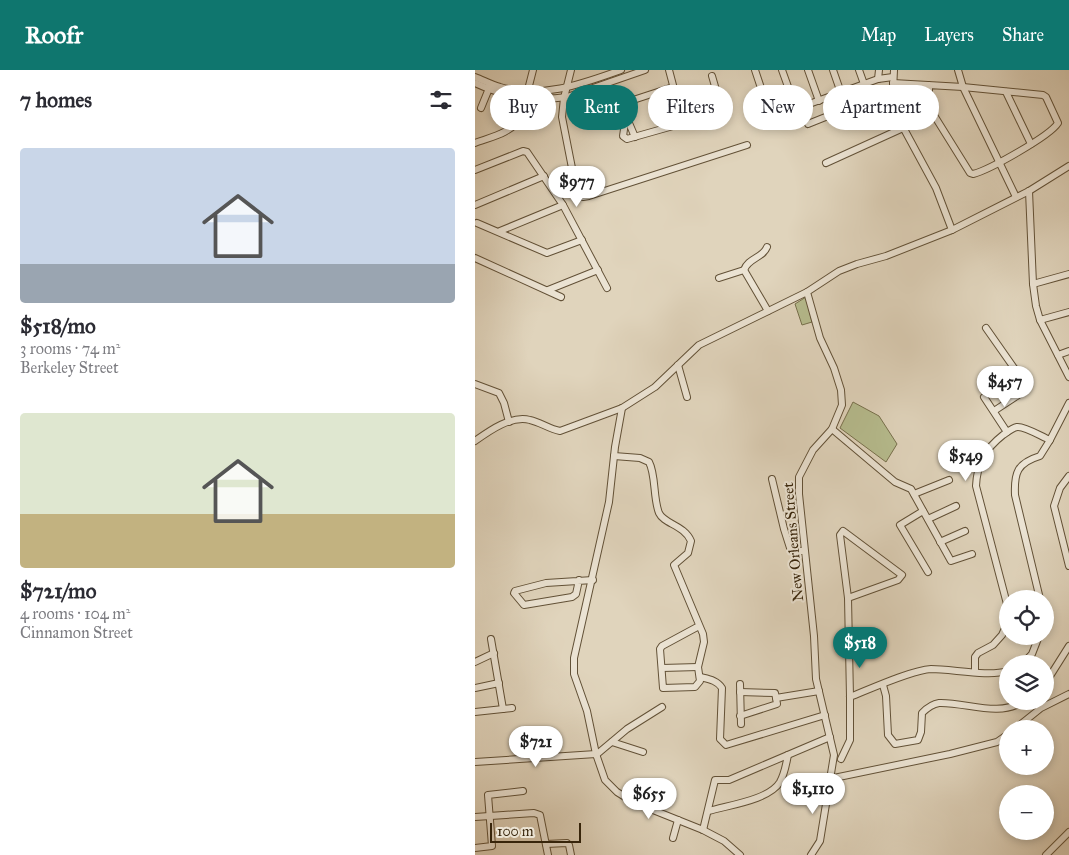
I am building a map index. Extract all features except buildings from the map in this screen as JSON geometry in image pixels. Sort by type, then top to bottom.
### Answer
[{"type":"street","points":[[529,85],[533,70]]},
{"type":"street","points":[[568,85],[571,70]]},
{"type":"street","points":[[576,85],[621,70]]},
{"type":"street","points":[[556,97],[564,98],[645,70]]},
{"type":"street","points":[[669,70],[673,85]]},
{"type":"street","points":[[755,70],[760,85]]},
{"type":"street","points":[[782,70],[787,85]]},
{"type":"street","points":[[808,70],[819,100]]},
{"type":"street","points":[[833,70],[838,85]]},
{"type":"street","points":[[859,70],[864,84],[878,79],[929,85]]},
{"type":"street","points":[[878,79],[879,70]]},
{"type":"street","points":[[958,70],[963,87],[1016,196]]},
{"type":"street","points":[[613,73],[615,80]]},
{"type":"street","points":[[712,76],[714,85]]},
{"type":"street","points":[[475,77],[489,87]]},
{"type":"street","points":[[813,121],[893,80]]},
{"type":"street","points":[[475,84],[489,87]]},
{"type":"street","points":[[939,86],[1043,95],[1047,97],[1058,123],[1031,144],[975,174],[970,173],[939,123]]},
{"type":"street","points":[[481,108],[489,87]]},
{"type":"street","points":[[566,91],[562,116],[572,168],[583,197],[747,145]]},
{"type":"street","points":[[1006,92],[1031,144]]},
{"type":"street","points":[[813,102],[823,99]]},
{"type":"street","points":[[475,143],[509,130]]},
{"type":"street","points":[[624,130],[623,136],[627,139],[659,130]]},
{"type":"street","points":[[632,130],[635,137]]},
{"type":"street","points":[[826,163],[899,130]]},
{"type":"street","points":[[904,130],[936,188],[952,230]]},
{"type":"street","points":[[475,170],[525,151],[528,153],[563,205],[607,288]]},
{"type":"street","points":[[475,441],[492,430],[523,418],[560,431],[622,408],[655,387],[699,344],[807,292],[839,271],[886,256],[952,230],[1029,191],[1069,166]]},
{"type":"street","points":[[475,205],[543,176]]},
{"type":"street","points":[[1029,191],[1033,284],[1036,306],[1040,320],[1069,377]]},
{"type":"street","points":[[500,232],[563,205]]},
{"type":"street","points":[[476,223],[547,252],[582,240]]},
{"type":"street","points":[[767,247],[763,253],[746,264],[744,270],[768,311]]},
{"type":"street","points":[[475,258],[561,297]]},
{"type":"street","points":[[548,290],[598,270]]},
{"type":"street","points":[[719,278],[744,270]]},
{"type":"street","points":[[1033,284],[1069,274]]},
{"type":"street","name":"New Orleans Street","points":[[807,292],[820,338],[834,368],[841,390],[842,405],[832,429],[813,450],[799,476],[799,494],[813,628],[816,679],[834,756],[820,841],[811,855]]},
{"type":"street","points":[[1040,320],[1069,312]]},
{"type":"street","points":[[986,328],[1026,385],[1023,392],[994,411]]},
{"type":"street","points":[[1058,355],[1069,351]]},
{"type":"street","points":[[678,365],[687,397]]},
{"type":"street","points":[[475,384],[499,394],[509,422]]},
{"type":"street","points":[[984,397],[1007,432]]},
{"type":"street","points":[[1038,590],[1015,495],[1015,480],[1022,464],[1029,459],[1040,456],[1069,403]]},
{"type":"street","points":[[622,408],[609,502],[597,548],[593,580],[574,658],[575,674],[587,711],[596,754],[605,780],[617,792],[633,802],[703,830],[725,841],[740,855]]},
{"type":"street","points":[[1003,590],[976,486],[977,472],[981,459],[993,442],[1017,427],[1050,440]]},
{"type":"street","points":[[832,429],[895,482],[909,487],[951,561],[972,554]]},
{"type":"street","points":[[614,456],[640,458],[649,462],[652,469],[659,513],[666,520],[687,532],[691,541],[688,553],[674,565],[703,634],[704,642],[698,667],[701,677],[695,687],[667,689],[662,686],[662,668],[659,652],[662,646],[699,626]]},
{"type":"street","points":[[1069,476],[1060,488],[1054,506],[1069,566]]},
{"type":"street","points":[[772,479],[783,529],[791,551],[804,551]]},
{"type":"street","points":[[914,494],[949,480]]},
{"type":"street","points":[[928,519],[956,506]]},
{"type":"street","points":[[923,512],[900,525],[928,572]]},
{"type":"street","points":[[841,759],[850,740],[848,598],[840,535],[843,531],[902,575],[898,580],[848,598]]},
{"type":"street","points":[[940,542],[965,531]]},
{"type":"street","points":[[579,580],[575,594],[572,597],[524,605],[514,593],[515,591],[546,583],[579,580],[593,580]]},
{"type":"street","points":[[975,672],[975,657],[978,653],[993,645],[999,638]]},
{"type":"street","points":[[491,639],[503,709]]},
{"type":"street","points":[[1054,670],[1069,646]]},
{"type":"street","points":[[475,662],[494,653]]},
{"type":"street","points":[[662,668],[698,667]]},
{"type":"street","points":[[850,697],[928,669],[987,674],[999,672]]},
{"type":"street","points":[[701,677],[720,684],[722,688],[720,739],[725,745],[825,715]]},
{"type":"street","points":[[475,688],[499,683]]},
{"type":"street","points":[[740,684],[741,724]]},
{"type":"street","points":[[883,685],[886,696],[888,735],[895,744],[918,740],[921,732],[922,713],[929,706],[938,703],[990,709],[999,708]]},
{"type":"street","points":[[776,698],[819,691]]},
{"type":"street","points":[[740,692],[775,693],[777,704],[741,716]]},
{"type":"street","points":[[1026,720],[1041,708],[1069,694]]},
{"type":"street","points":[[475,762],[596,754],[627,729],[662,706]]},
{"type":"street","points":[[475,712],[512,708]]},
{"type":"street","points":[[703,830],[715,780],[729,780],[830,737]]},
{"type":"street","points":[[829,780],[950,754],[999,741]]},
{"type":"street","points":[[612,742],[643,752]]},
{"type":"street","points":[[709,810],[753,799],[768,793],[779,783],[785,771],[788,755]]},
{"type":"street","points":[[479,850],[493,845],[489,794],[523,791]]},
{"type":"street","points":[[475,817],[534,813],[540,815],[548,855]]},
{"type":"street","points":[[673,838],[677,820]]},
{"type":"street","points":[[1046,855],[1069,832]]},
{"type":"street","points":[[547,844],[567,843],[571,855]]},
{"type":"green space","points":[[806,297],[812,322],[802,325],[795,304]]},
{"type":"green space","points":[[853,402],[879,416],[897,444],[886,462],[840,428]]}]
